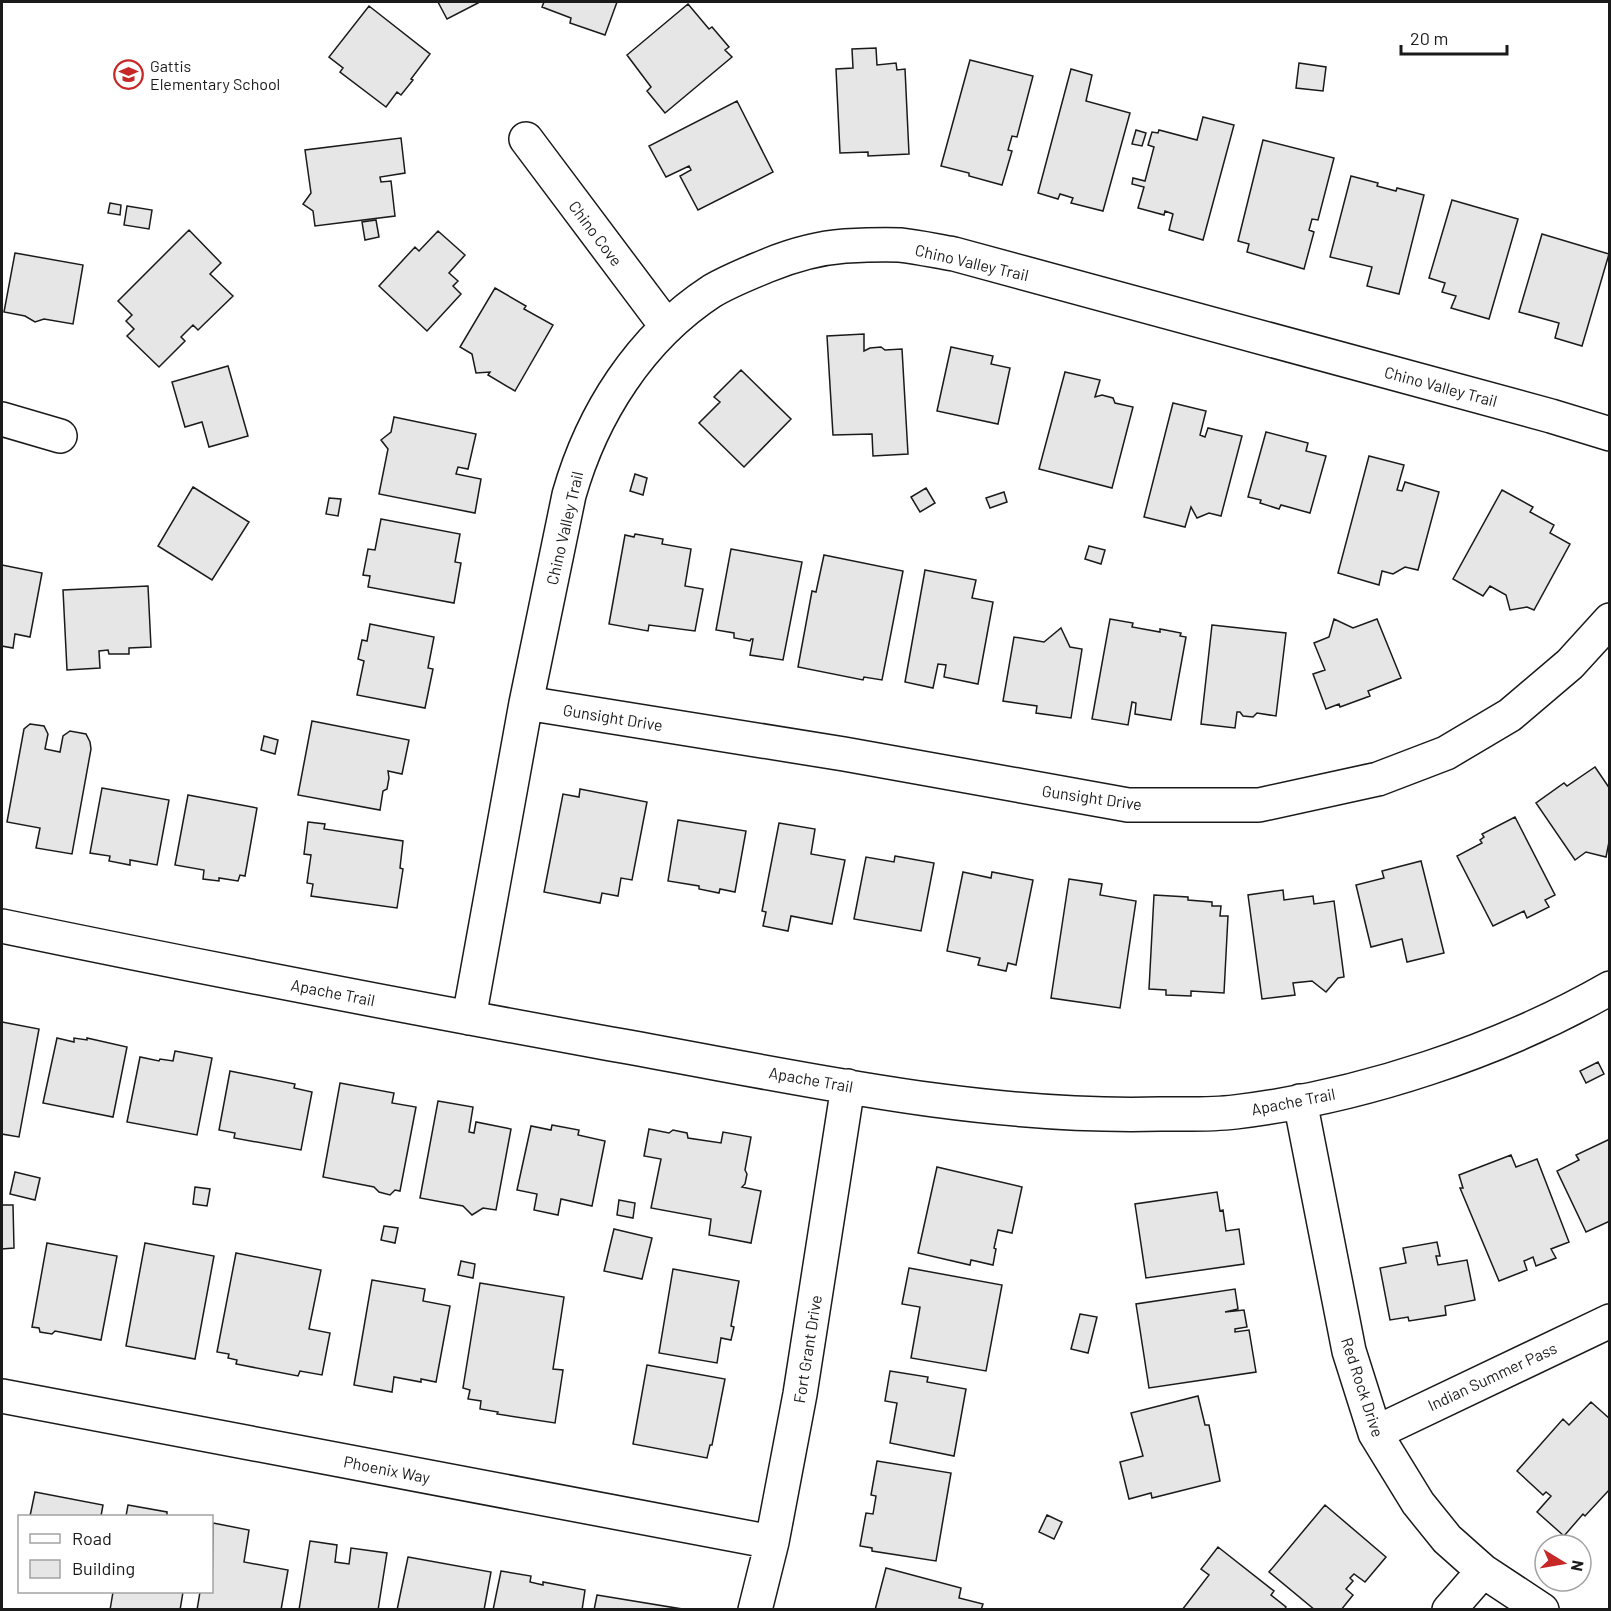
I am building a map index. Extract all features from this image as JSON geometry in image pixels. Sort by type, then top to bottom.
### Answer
[{"type":"street","name":"Chino Cove","points":[[526,139],[667,327]]},
{"type":"street","name":"Chino Valley Trail","points":[[468,1018],[526,703],[569,495],[577,468],[599,416],[613,392],[648,347],[667,327],[711,292],[736,278],[789,257],[843,246],[899,245],[965,257],[1610,434]]},
{"type":"street","points":[[2,419],[60,436]]},
{"type":"street","name":"Gunsight Drive","points":[[526,703],[844,754],[1128,805],[1259,805],[1378,779],[1446,753],[1510,715],[1570,664],[1610,620]]},
{"type":"street","name":"Apache Trail","points":[[2,926],[468,1018],[848,1086],[974,1106],[1104,1116],[1232,1113],[1387,1082],[1477,1050],[1575,1008],[1610,988]]},
{"type":"street","name":"Fort Grant Drive","points":[[755,1610],[772,1542],[800,1394],[848,1086]]},
{"type":"street","name":"Red Rock Drive","points":[[1300,1101],[1349,1351],[1375,1433],[1418,1503],[1448,1539],[1483,1572],[1542,1610]]},
{"type":"street","name":"Indian Summer Pass","points":[[1375,1433],[1610,1321]]},
{"type":"street","name":"Phoenix Way","points":[[2,1396],[772,1542]]},
{"type":"street","points":[[1449,1610],[1483,1572]]},
{"type":"building","points":[[438,2],[477,2],[478,3],[447,19]]},
{"type":"building","points":[[544,2],[617,2],[605,35],[570,23],[571,18],[542,7]]},
{"type":"building","points":[[688,4],[709,29],[712,27],[729,47],[725,50],[732,57],[665,113],[647,91],[651,87],[627,55]]},
{"type":"building","points":[[369,6],[430,54],[401,95],[397,92],[386,107],[340,72],[343,68],[329,57]]},
{"type":"building","points":[[876,48],[877,65],[896,63],[897,70],[905,69],[909,154],[868,156],[868,152],[840,153],[836,69],[853,68],[852,49]]},
{"type":"building","points":[[970,60],[1033,76],[1017,137],[1012,136],[1008,150],[1012,151],[1002,185],[941,166]]},
{"type":"building","points":[[1299,63],[1326,67],[1323,91],[1296,88]]},
{"type":"building","points":[[1071,69],[1092,75],[1086,101],[1130,113],[1103,211],[1071,203],[1073,198],[1060,194],[1058,199],[1038,193]]},
{"type":"building","points":[[737,101],[773,172],[698,210],[680,176],[691,170],[689,166],[666,177],[649,146]]},
{"type":"building","points":[[1203,117],[1234,125],[1203,240],[1169,230],[1173,214],[1165,211],[1164,215],[1138,208],[1144,187],[1132,184],[1133,178],[1145,181],[1154,147],[1148,145],[1152,132],[1158,133],[1159,130],[1197,140]]},
{"type":"building","points":[[1136,130],[1146,133],[1142,146],[1132,144]]},
{"type":"building","points":[[401,138],[405,173],[380,177],[381,182],[391,181],[395,216],[315,226],[313,211],[303,204],[311,193],[305,150]]},
{"type":"building","points":[[1263,140],[1334,158],[1318,220],[1312,219],[1309,230],[1314,232],[1304,269],[1247,252],[1249,244],[1238,241]]},
{"type":"building","points":[[1351,176],[1378,183],[1377,186],[1396,191],[1397,188],[1424,195],[1399,294],[1367,286],[1372,267],[1330,257]]},
{"type":"building","points":[[1452,200],[1518,219],[1489,319],[1451,308],[1456,296],[1442,292],[1445,283],[1429,278]]},
{"type":"building","points":[[110,203],[121,205],[120,215],[108,213]]},
{"type":"building","points":[[127,206],[152,210],[149,229],[124,225]]},
{"type":"building","points":[[376,220],[379,237],[365,240],[362,222]]},
{"type":"building","points":[[189,230],[221,263],[210,274],[233,296],[198,330],[193,325],[181,337],[185,341],[159,367],[127,336],[134,329],[126,321],[132,315],[118,301]]},
{"type":"building","points":[[438,231],[465,255],[449,273],[458,281],[453,286],[461,294],[427,331],[379,286],[415,247],[419,251]]},
{"type":"building","points":[[1542,234],[1609,254],[1582,346],[1555,338],[1559,323],[1519,312]]},
{"type":"building","points":[[15,253],[83,265],[73,324],[44,319],[35,322],[25,316],[4,312]]},
{"type":"building","points":[[495,288],[526,306],[524,309],[553,325],[515,391],[488,375],[490,372],[476,373],[472,354],[460,347]]},
{"type":"building","points":[[864,334],[864,351],[881,347],[885,350],[902,349],[908,454],[873,456],[872,434],[833,435],[827,336]]},
{"type":"building","points":[[951,347],[993,356],[991,364],[1010,368],[998,424],[937,411]]},
{"type":"building","points":[[228,366],[248,436],[209,447],[202,422],[185,427],[172,382]]},
{"type":"building","points":[[741,370],[791,419],[744,467],[699,423],[720,402],[714,397]]},
{"type":"building","points":[[1065,372],[1100,380],[1095,397],[1102,395],[1113,398],[1115,403],[1133,407],[1112,488],[1039,469]]},
{"type":"building","points":[[1173,403],[1206,411],[1200,435],[1205,437],[1208,428],[1242,436],[1221,516],[1209,513],[1197,518],[1191,507],[1185,527],[1144,517]]},
{"type":"building","points":[[394,417],[476,434],[468,469],[458,467],[456,474],[481,479],[475,513],[379,494],[388,449],[381,440],[391,432]]},
{"type":"building","points":[[1266,432],[1308,443],[1306,451],[1326,456],[1310,513],[1281,505],[1279,509],[1260,503],[1261,500],[1248,497]]},
{"type":"building","points":[[1369,456],[1404,465],[1397,490],[1402,491],[1405,482],[1439,492],[1418,570],[1405,567],[1393,574],[1382,571],[1379,585],[1338,573]]},
{"type":"building","points":[[635,474],[647,478],[643,495],[630,491]]},
{"type":"building","points":[[193,487],[249,522],[212,580],[158,546]]},
{"type":"building","points":[[926,488],[935,503],[920,512],[911,497]]},
{"type":"building","points":[[1502,490],[1533,507],[1530,512],[1554,525],[1550,533],[1570,544],[1534,610],[1527,607],[1510,610],[1506,595],[1490,586],[1483,596],[1453,579]]},
{"type":"building","points":[[1004,492],[1007,502],[990,508],[986,498]]},
{"type":"building","points":[[329,498],[341,499],[338,516],[326,514]]},
{"type":"building","points":[[381,519],[460,534],[455,562],[461,563],[454,603],[368,587],[370,576],[363,575],[368,549],[375,550]]},
{"type":"building","points":[[635,534],[663,539],[662,544],[691,549],[685,586],[703,589],[695,631],[649,625],[648,631],[609,624],[625,535],[634,537]]},
{"type":"building","points":[[1089,546],[1105,550],[1101,564],[1085,559]]},
{"type":"building","points":[[731,549],[802,562],[783,660],[750,655],[753,639],[750,641],[734,638],[734,633],[716,630]]},
{"type":"building","points":[[824,555],[903,571],[882,680],[864,677],[863,680],[798,667],[812,591],[816,592]]},
{"type":"building","points":[[2,565],[42,573],[30,637],[15,634],[13,648],[2,646]]},
{"type":"building","points":[[925,570],[976,580],[972,598],[993,602],[978,684],[944,677],[946,665],[938,664],[933,688],[905,682]]},
{"type":"building","points":[[148,586],[151,647],[129,648],[129,654],[109,654],[108,650],[99,651],[100,668],[67,670],[63,590]]},
{"type":"building","points":[[1110,619],[1133,623],[1132,627],[1181,633],[1180,636],[1186,637],[1171,720],[1135,714],[1136,703],[1132,702],[1128,725],[1092,719]]},
{"type":"building","points":[[1334,619],[1353,628],[1377,619],[1401,678],[1368,691],[1370,696],[1340,707],[1339,704],[1326,709],[1313,674],[1325,670],[1314,643],[1329,637]]},
{"type":"building","points":[[370,624],[434,637],[428,668],[433,669],[425,708],[357,695],[364,661],[358,659],[362,640],[367,641]]},
{"type":"building","points":[[1212,625],[1286,633],[1276,716],[1257,713],[1253,717],[1243,716],[1237,712],[1235,728],[1201,724]]},
{"type":"building","points":[[1061,628],[1070,647],[1082,649],[1071,718],[1036,713],[1037,706],[1003,701],[1014,637],[1044,642]]},
{"type":"building","points":[[312,721],[409,740],[402,774],[388,771],[387,789],[383,791],[380,810],[298,795]]},
{"type":"building","points":[[30,724],[44,726],[48,734],[45,749],[60,752],[63,736],[70,731],[86,734],[90,742],[91,749],[72,854],[36,848],[40,828],[7,822],[24,729]]},
{"type":"building","points":[[264,736],[278,740],[275,754],[261,750]]},
{"type":"building","points":[[1595,767],[1610,789],[1610,837],[1606,857],[1586,852],[1575,860],[1536,803],[1564,783],[1567,786]]},
{"type":"building","points":[[102,788],[169,800],[157,865],[130,860],[130,865],[109,861],[110,856],[90,853]]},
{"type":"building","points":[[580,789],[647,802],[632,880],[621,878],[618,896],[602,893],[600,903],[544,892],[563,794],[579,797]]},
{"type":"building","points":[[188,795],[257,808],[245,876],[240,875],[238,881],[219,878],[219,881],[203,879],[204,870],[175,865]]},
{"type":"building","points":[[1515,817],[1555,895],[1545,900],[1549,907],[1527,918],[1524,911],[1493,926],[1457,856],[1482,843],[1480,840],[1484,837],[1482,834]]},
{"type":"building","points":[[678,820],[746,831],[735,892],[720,889],[719,893],[699,889],[699,886],[668,881]]},
{"type":"building","points":[[308,822],[325,824],[324,829],[403,841],[400,868],[403,869],[397,908],[311,896],[313,884],[307,883],[311,855],[304,854]]},
{"type":"building","points":[[779,823],[815,829],[811,854],[845,860],[832,924],[791,916],[788,931],[763,926],[766,912],[762,911]]},
{"type":"building","points":[[895,856],[934,863],[921,931],[854,919],[866,857],[894,862]]},
{"type":"building","points":[[1421,861],[1444,953],[1407,962],[1402,939],[1371,947],[1356,885],[1384,878],[1382,871]]},
{"type":"building","points":[[963,872],[991,878],[992,872],[1033,880],[1016,965],[1008,963],[1006,971],[978,965],[980,958],[947,951]]},
{"type":"building","points":[[1069,879],[1102,884],[1100,895],[1136,901],[1120,1008],[1051,998]]},
{"type":"building","points":[[1283,890],[1284,900],[1313,896],[1314,904],[1334,901],[1344,977],[1338,978],[1326,992],[1312,981],[1293,983],[1295,995],[1262,999],[1248,895]]},
{"type":"building","points":[[1154,895],[1188,897],[1188,900],[1212,902],[1212,906],[1221,906],[1220,916],[1228,916],[1224,993],[1191,991],[1191,996],[1166,995],[1166,990],[1149,989]]},
{"type":"building","points":[[2,1022],[39,1029],[19,1137],[2,1134]]},
{"type":"building","points":[[57,1038],[74,1042],[74,1038],[87,1040],[87,1038],[127,1047],[113,1117],[43,1103]]},
{"type":"building","points":[[175,1051],[212,1058],[197,1135],[127,1122],[140,1057],[173,1061]]},
{"type":"building","points":[[1598,1062],[1604,1074],[1586,1083],[1580,1071]]},
{"type":"building","points":[[230,1071],[295,1084],[294,1088],[312,1092],[301,1150],[234,1138],[235,1133],[219,1130]]},
{"type":"building","points":[[340,1083],[394,1093],[392,1103],[416,1107],[400,1191],[395,1190],[390,1195],[379,1192],[374,1187],[323,1177]]},
{"type":"building","points":[[438,1101],[473,1107],[469,1132],[474,1133],[476,1122],[511,1129],[496,1210],[483,1208],[472,1215],[463,1206],[420,1198]]},
{"type":"building","points":[[552,1125],[579,1130],[578,1135],[605,1141],[592,1206],[561,1199],[558,1215],[534,1210],[537,1194],[517,1190],[531,1126],[551,1130]]},
{"type":"building","points":[[649,1129],[669,1133],[673,1130],[687,1133],[688,1138],[721,1143],[723,1132],[751,1137],[745,1170],[747,1174],[742,1187],[761,1191],[751,1243],[709,1235],[711,1219],[651,1208],[661,1159],[644,1156]]},
{"type":"building","points":[[1610,1139],[1610,1221],[1586,1232],[1557,1171],[1579,1160],[1576,1155]]},
{"type":"building","points":[[1511,1155],[1516,1167],[1537,1159],[1569,1242],[1551,1249],[1556,1258],[1536,1266],[1533,1257],[1524,1261],[1527,1270],[1499,1281],[1460,1188],[1463,1188],[1459,1175]]},
{"type":"building","points":[[937,1167],[1022,1187],[1012,1233],[998,1230],[993,1265],[971,1260],[970,1265],[918,1253]]},
{"type":"building","points":[[15,1172],[40,1178],[35,1200],[10,1194]]},
{"type":"building","points":[[195,1187],[210,1189],[207,1206],[193,1204]]},
{"type":"building","points":[[1217,1192],[1226,1231],[1239,1229],[1244,1264],[1146,1278],[1135,1204]]},
{"type":"building","points":[[619,1200],[635,1203],[633,1218],[617,1215]]},
{"type":"building","points":[[2,1205],[13,1205],[14,1248],[2,1249]]},
{"type":"building","points":[[384,1226],[398,1228],[395,1243],[381,1240]]},
{"type":"building","points":[[614,1229],[652,1238],[642,1279],[604,1271]]},
{"type":"building","points":[[1437,1242],[1440,1256],[1436,1256],[1438,1265],[1467,1260],[1475,1300],[1445,1306],[1446,1315],[1409,1321],[1408,1317],[1390,1320],[1380,1268],[1406,1263],[1403,1248]]},
{"type":"building","points":[[47,1243],[117,1256],[101,1340],[55,1331],[52,1334],[40,1332],[39,1328],[32,1327]]},
{"type":"building","points":[[145,1243],[214,1256],[195,1359],[126,1346]]},
{"type":"building","points":[[236,1253],[321,1270],[309,1329],[330,1333],[322,1375],[300,1371],[298,1376],[236,1364],[237,1360],[228,1358],[229,1354],[217,1352]]},
{"type":"building","points":[[461,1261],[475,1264],[473,1278],[458,1275]]},
{"type":"building","points":[[909,1268],[1002,1285],[986,1371],[911,1358],[920,1307],[902,1304]]},
{"type":"building","points":[[673,1269],[739,1281],[731,1326],[734,1327],[731,1340],[721,1338],[717,1363],[659,1353]]},
{"type":"building","points":[[372,1280],[425,1289],[423,1301],[450,1306],[436,1382],[394,1377],[392,1392],[354,1385]]},
{"type":"building","points":[[480,1283],[564,1297],[553,1369],[563,1370],[555,1423],[497,1414],[498,1412],[480,1409],[481,1401],[468,1399],[470,1390],[463,1388]]},
{"type":"building","points":[[1235,1289],[1238,1309],[1225,1312],[1244,1310],[1247,1327],[1235,1329],[1235,1332],[1249,1330],[1256,1372],[1149,1388],[1136,1304]]},
{"type":"building","points":[[1080,1314],[1097,1317],[1088,1353],[1071,1349]]},
{"type":"building","points":[[647,1365],[725,1379],[712,1445],[710,1445],[707,1458],[633,1444]]},
{"type":"building","points":[[890,1371],[928,1377],[927,1382],[966,1389],[954,1456],[890,1443],[897,1403],[885,1401]]},
{"type":"building","points":[[1198,1396],[1205,1425],[1209,1425],[1220,1481],[1152,1498],[1151,1493],[1129,1499],[1120,1462],[1143,1456],[1131,1413]]},
{"type":"building","points":[[1591,1402],[1610,1419],[1610,1489],[1567,1533],[1561,1533],[1537,1512],[1551,1496],[1546,1492],[1543,1495],[1517,1471],[1563,1419],[1569,1425]]},
{"type":"building","points":[[877,1461],[951,1473],[936,1561],[872,1551],[872,1548],[860,1546],[866,1513],[873,1514],[876,1496],[871,1495]]},
{"type":"building","points":[[35,1492],[103,1505],[101,1515],[30,1515]]},
{"type":"building","points":[[128,1505],[167,1512],[167,1515],[126,1515]]},
{"type":"building","points":[[1325,1505],[1386,1557],[1365,1582],[1354,1574],[1350,1578],[1353,1581],[1346,1589],[1353,1595],[1341,1610],[1315,1610],[1269,1572]]},
{"type":"building","points":[[1047,1515],[1062,1522],[1054,1539],[1039,1532]]},
{"type":"building","points":[[213,1523],[249,1530],[244,1562],[288,1570],[281,1610],[197,1610],[200,1593],[213,1593]]},
{"type":"building","points":[[310,1541],[337,1545],[335,1562],[349,1564],[351,1548],[387,1553],[378,1610],[299,1610]]},
{"type":"building","points":[[1218,1547],[1274,1591],[1271,1595],[1286,1607],[1284,1610],[1182,1610],[1209,1575],[1201,1569]]},
{"type":"building","points":[[408,1557],[491,1572],[484,1610],[397,1610]]},
{"type":"building","points":[[886,1568],[961,1588],[959,1598],[983,1604],[981,1610],[875,1610]]},
{"type":"building","points":[[501,1571],[531,1576],[530,1582],[543,1585],[543,1582],[585,1590],[582,1610],[493,1610]]},
{"type":"building","points":[[113,1593],[183,1593],[180,1610],[110,1610]]},
{"type":"building","points":[[597,1595],[682,1609],[682,1610],[594,1610]]},
{"type":"place","name":"Gattis Elementary School","points":[[129,74]]}]
